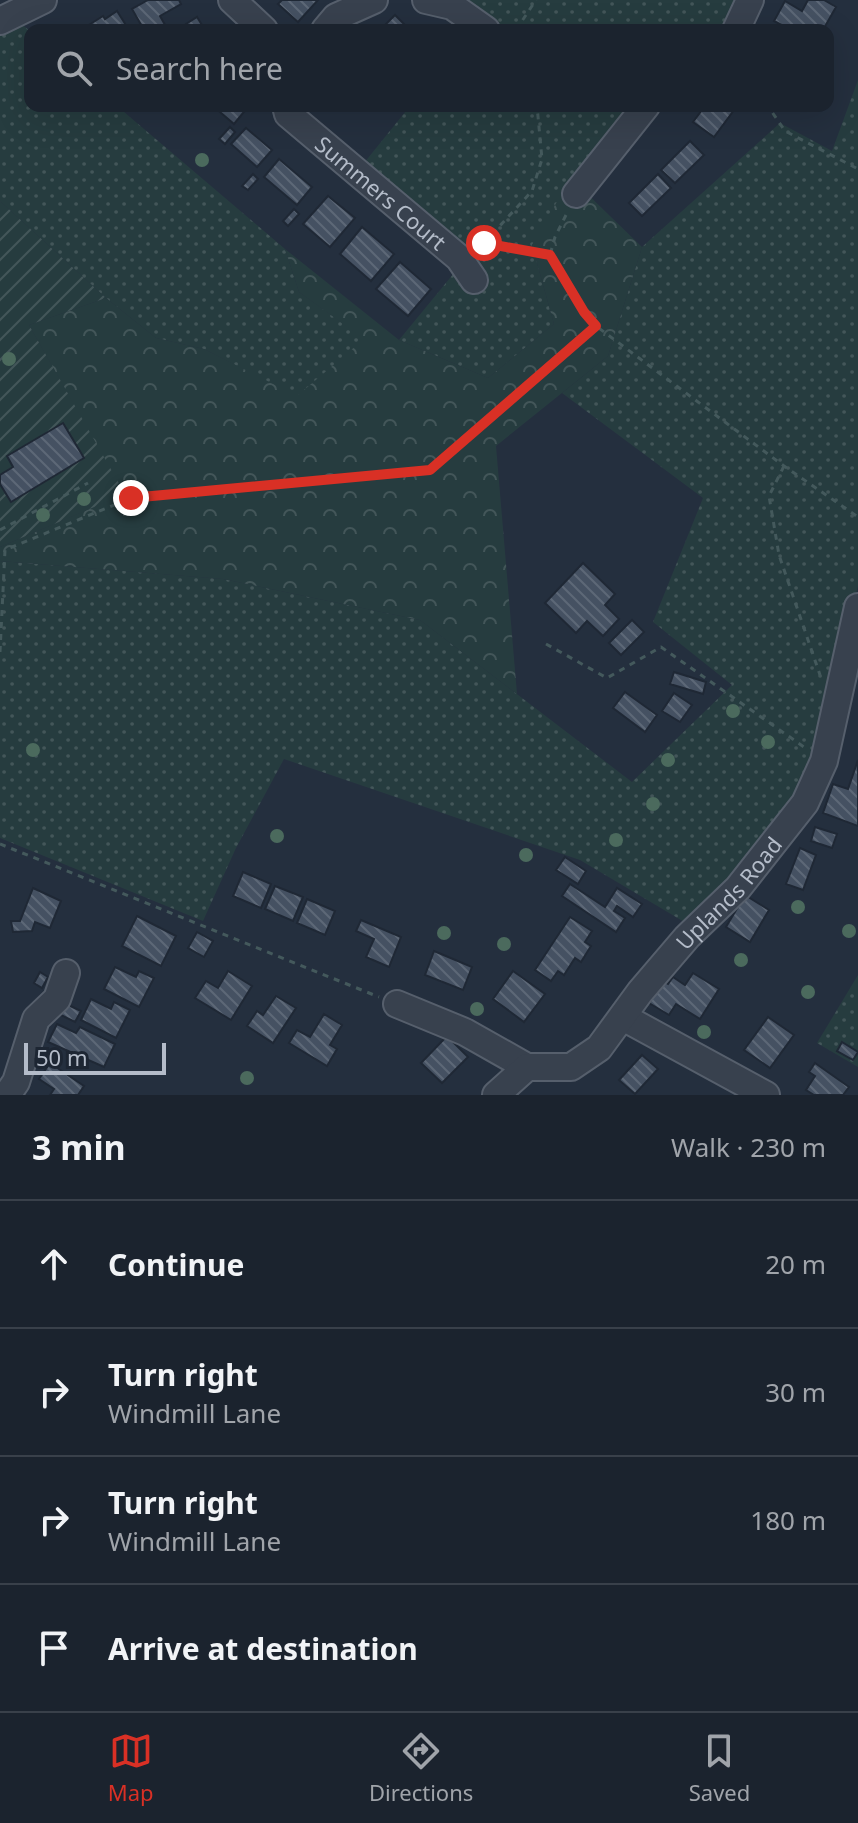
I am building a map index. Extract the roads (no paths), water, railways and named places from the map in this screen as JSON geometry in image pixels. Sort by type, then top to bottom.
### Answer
[{"type":"street","points":[[0,21],[43,0]]},
{"type":"street","points":[[232,0],[258,24]]},
{"type":"street","points":[[330,24],[336,17],[374,0]]},
{"type":"street","points":[[426,0],[452,6],[478,24]]},
{"type":"street","points":[[739,24],[750,0]]},
{"type":"street","name":"Summers Court","points":[[288,112],[459,258],[474,280]]},
{"type":"street","points":[[576,194],[641,112]]},
{"type":"street","name":"Uplands Road","points":[[527,1067],[571,1067],[599,1048],[640,992],[687,937],[738,888],[805,803],[824,761],[858,607]]},
{"type":"street","points":[[7,1095],[16,1082],[36,1019],[57,999],[66,973]]},
{"type":"street","points":[[397,1004],[465,1032],[527,1067],[496,1095]]},
{"type":"street","points":[[623,1017],[766,1095]]}]
